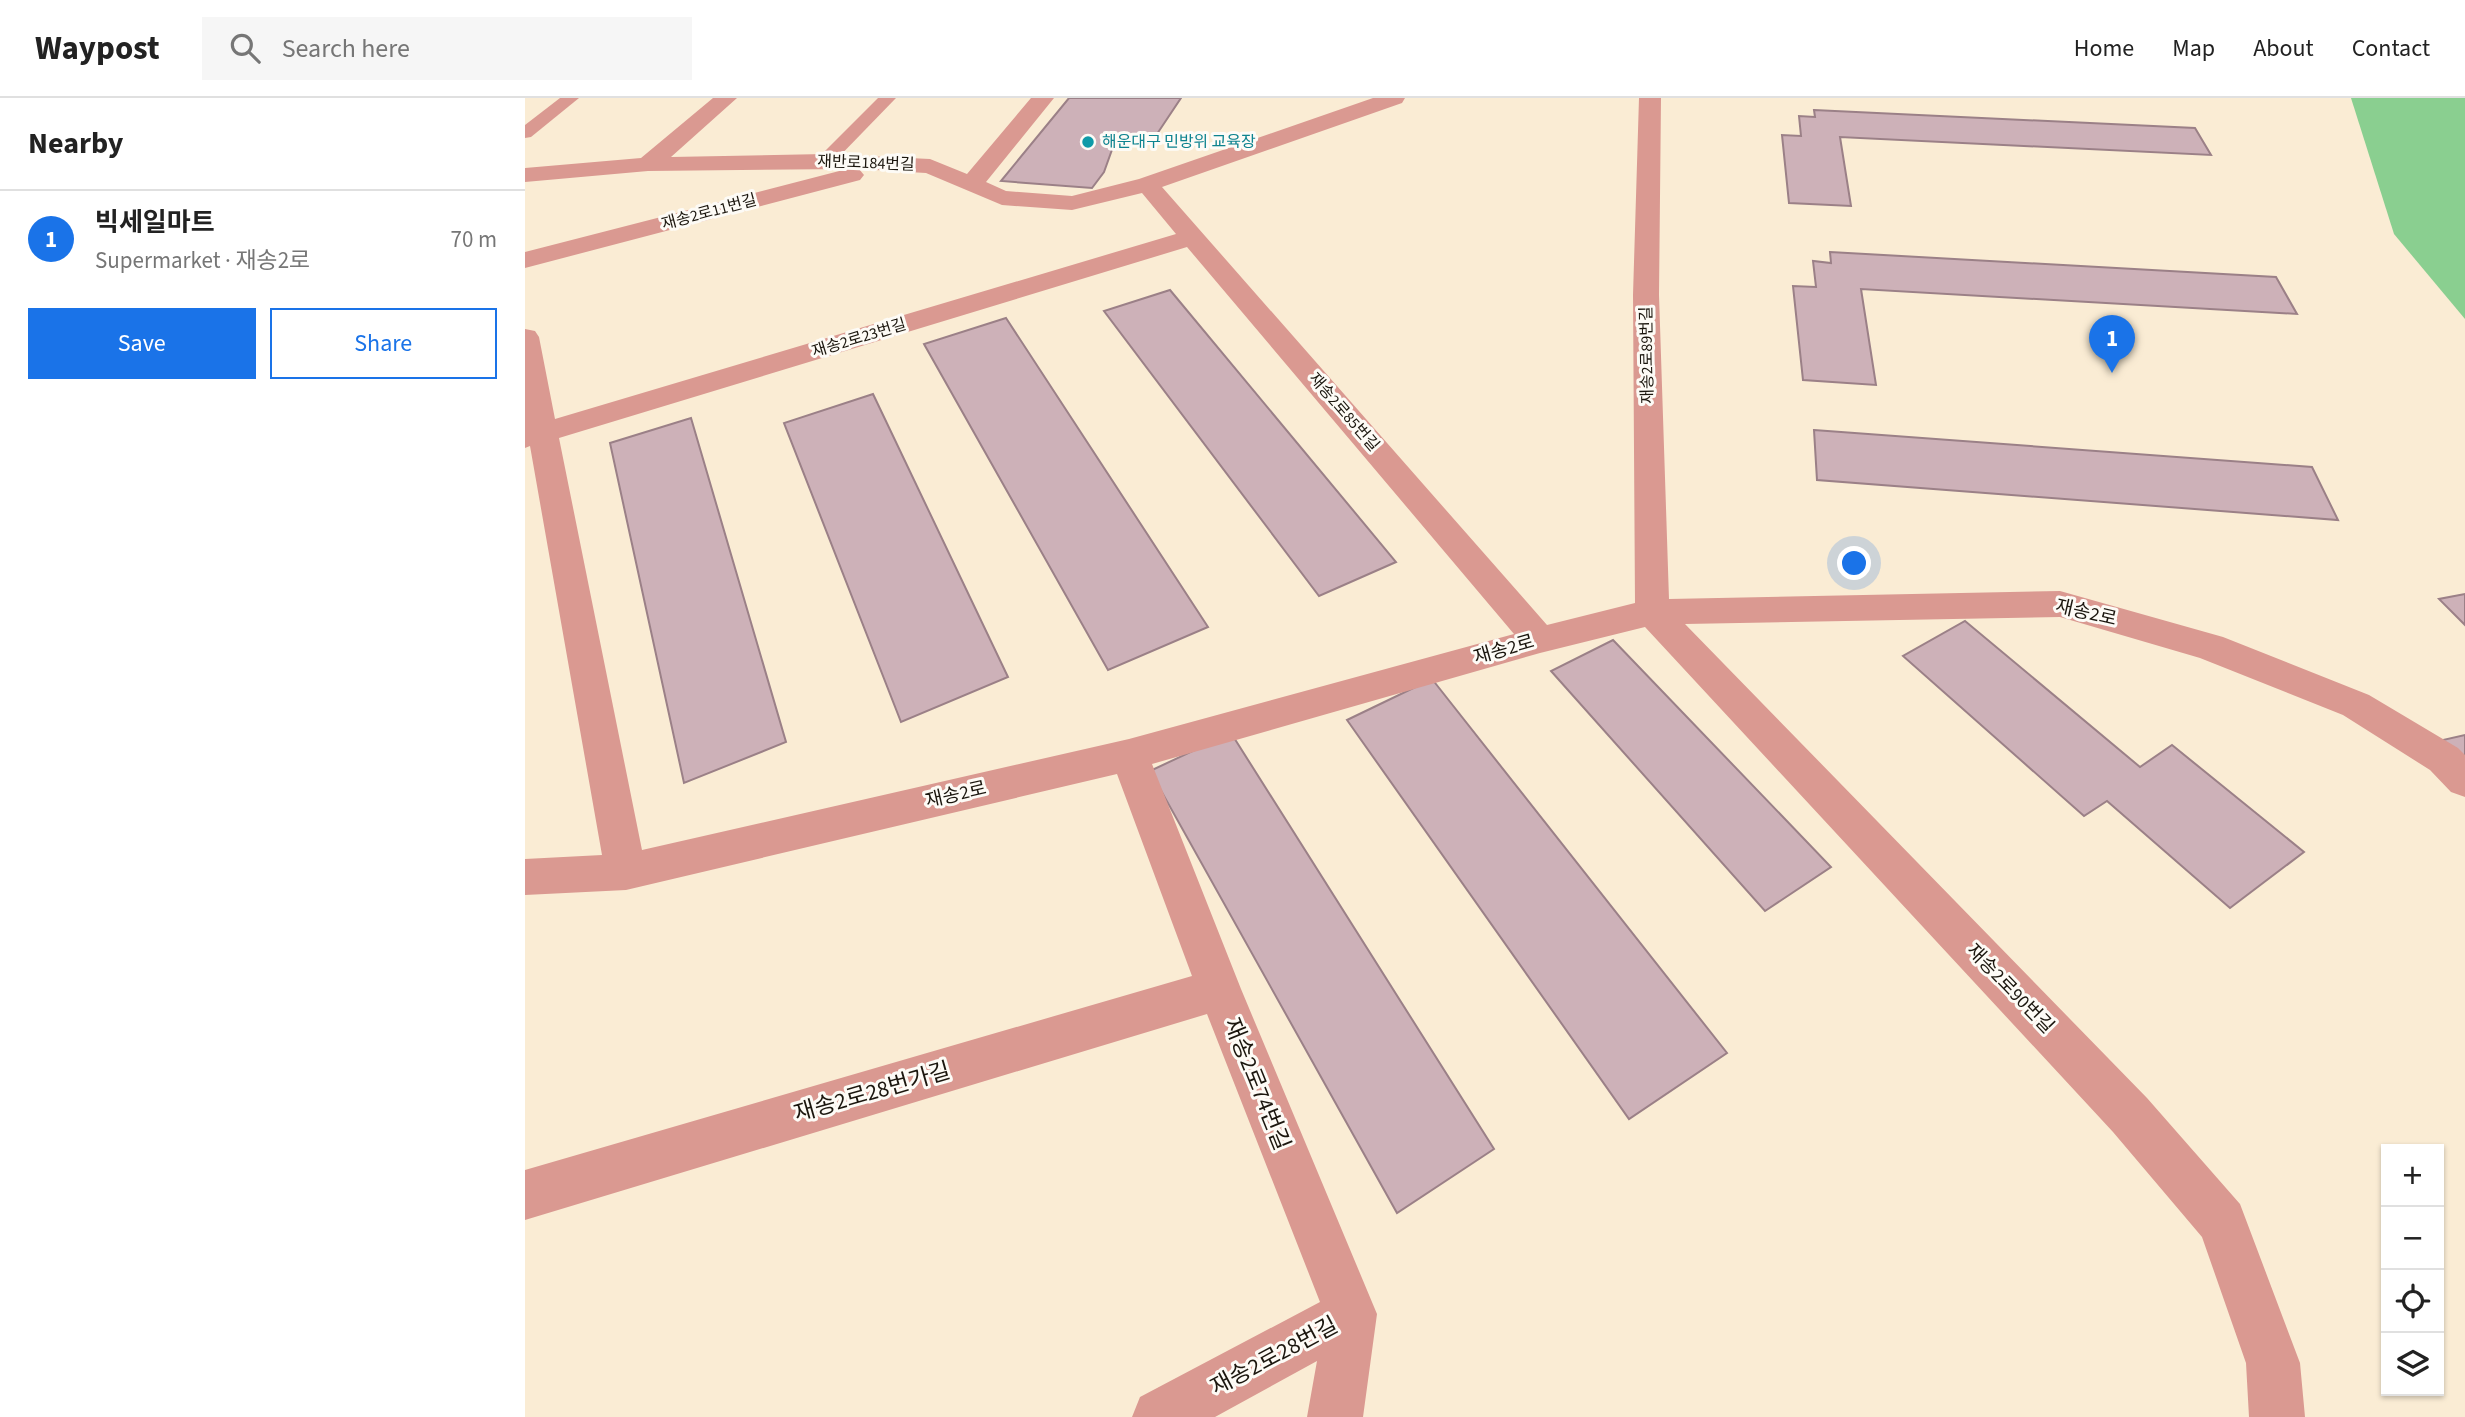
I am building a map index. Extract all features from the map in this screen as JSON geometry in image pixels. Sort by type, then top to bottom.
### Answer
[{"type":"street","points":[[647,164],[726,98]]},
{"type":"street","points":[[972,183],[1043,98]]},
{"type":"street","name":"재반로184번길","points":[[525,175],[647,164],[825,161],[894,164],[930,166],[1002,198],[1072,203],[1147,184],[1394,98]]},
{"type":"street","name":"재송2로89번길","points":[[1650,98],[1646,295],[1652,612]]},
{"type":"street","name":"재송2로11번길","points":[[525,260],[894,164]]},
{"type":"street","name":"재송2로85번길","points":[[1147,184],[1540,640]]},
{"type":"street","name":"재송2로23번길","points":[[534,435],[1193,237]]},
{"type":"street","points":[[525,337],[534,435],[626,872]]},
{"type":"street","name":"재송2로","points":[[525,877],[626,872],[1129,755],[1540,640],[1652,612],[2060,604],[2210,647],[2356,705],[2444,759],[2465,781]]},
{"type":"street","name":"재송2로90번길","points":[[1652,612],[2130,1115],[2223,1222],[2273,1363],[2277,1417]]},
{"type":"street","name":"재송2로74번길","points":[[1129,755],[1219,989],[1351,1314]]},
{"type":"street","name":"재송2로28번가길","points":[[525,1195],[1219,989]]},
{"type":"street","points":[[1335,1417],[1351,1314]]},
{"type":"street","name":"재송2로28번길","points":[[1160,1417],[1351,1314]]},
{"type":"lane","points":[[525,133],[571,98]]},
{"type":"lane","points":[[825,161],[888,98]]},
{"type":"green space","points":[[2351,98],[2465,98],[2465,319],[2394,234]]},
{"type":"building","name":"해운대구 민방위 교육장","points":[[1069,98],[1181,98],[1153,140],[1113,147],[1104,172],[1092,188],[1001,181]]},
{"type":"building","points":[[1814,110],[2195,128],[2211,155],[1840,137],[1851,206],[1789,203],[1782,135],[1801,136],[1799,116],[1815,117]]},
{"type":"building","points":[[1830,252],[2276,277],[2297,314],[1861,289],[1876,385],[1803,380],[1793,286],[1816,287],[1813,261],[1831,263]]},
{"type":"building","points":[[1170,290],[1396,562],[1319,596],[1104,311]]},
{"type":"building","points":[[1006,318],[1208,627],[1108,670],[924,344]]},
{"type":"building","points":[[873,394],[1008,677],[901,722],[784,423]]},
{"type":"building","points":[[691,418],[786,742],[684,783],[610,443]]},
{"type":"building","points":[[1814,430],[2312,467],[2338,520],[1817,480]]},
{"type":"building","points":[[2465,594],[2465,625],[2439,599]]},
{"type":"building","points":[[1965,621],[2140,767],[2172,745],[2304,852],[2230,908],[2107,801],[2084,816],[1903,656]]},
{"type":"building","points":[[1613,640],[1831,867],[1765,911],[1551,671]]},
{"type":"building","points":[[1432,679],[1727,1053],[1629,1119],[1347,720]]},
{"type":"building","points":[[1231,733],[1494,1149],[1397,1213],[1150,771]]},
{"type":"building","points":[[2465,735],[2465,775],[2434,742]]},
{"type":"place","name":"해운대구 민방위 교육장","points":[[1088,142]]},
{"type":"place","name":"빅세일마트","points":[[2112,373]]}]
